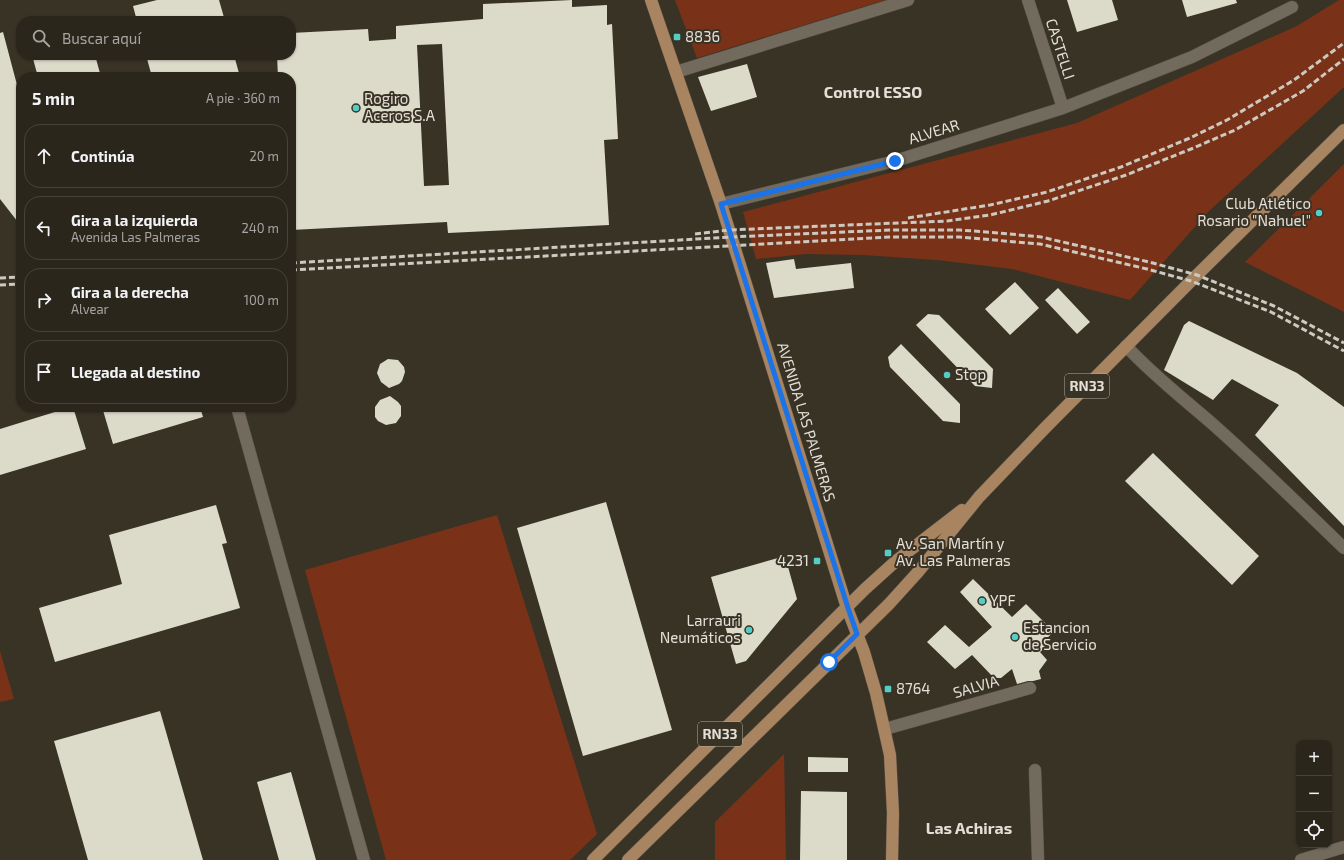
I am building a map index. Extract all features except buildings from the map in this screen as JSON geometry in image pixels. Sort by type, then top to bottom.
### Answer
[{"type":"main road","name":"AVENIDA LAS PALMERAS","points":[[651,0],[721,204],[876,693],[890,755],[893,813],[892,860]]},
{"type":"main road","name":"RN33","points":[[628,860],[889,604],[918,572],[979,497],[1045,428],[1344,130]]},
{"type":"main road","name":"RN33","points":[[593,860],[848,608],[865,589],[896,561],[979,497]]},
{"type":"street","points":[[676,72],[908,0]]},
{"type":"street","name":"CASTELLI","points":[[1028,0],[1062,108]]},
{"type":"street","name":"ALVEAR","points":[[721,204],[895,161],[1062,108],[1192,57],[1292,7]]},
{"type":"street","points":[[1126,346],[1145,367],[1214,426],[1282,488],[1344,548]]},
{"type":"street","points":[[238,412],[364,860]]},
{"type":"street","name":"SALVIA","points":[[885,729],[1030,688]]},
{"type":"street","points":[[1034,770],[1038,860]]},
{"type":"street","points":[[1301,860],[1344,847]]},
{"type":"shaded area","points":[[675,0],[885,0],[697,58]]},
{"type":"shaded area","points":[[1339,0],[1344,0],[1344,87],[1208,212],[1130,300],[1012,269],[937,260],[863,255],[806,254],[756,259],[743,212],[1077,123],[1297,26]]},
{"type":"shaded area","name":"Club Atlético Rosario \"Nahuel\"","points":[[1344,164],[1344,312],[1245,262]]},
{"type":"shaded area","points":[[497,515],[597,834],[570,860],[386,860],[305,570]]},
{"type":"shaded area","points":[[0,651],[14,699],[0,702]]},
{"type":"shaded area","points":[[784,754],[786,860],[715,860],[715,822]]},
{"type":"railway","points":[[908,218],[990,205],[1047,192],[1121,167],[1190,138],[1227,120],[1294,80],[1344,43]]},
{"type":"railway","points":[[695,234],[729,230],[947,221],[990,215],[1048,201],[1126,175],[1235,130],[1303,91],[1344,59]]},
{"type":"railway","points":[[296,263],[731,237],[890,230],[960,230],[1041,237],[1149,262],[1197,275],[1274,306],[1344,343]]},
{"type":"railway","points":[[296,270],[890,237],[959,237],[1040,244],[1191,281],[1271,312],[1344,351]]},
{"type":"railway","points":[[0,278],[16,277]]},
{"type":"railway","points":[[0,285],[16,284]]},
{"type":"place","name":"8836","points":[[677,37]]},
{"type":"place","name":"Rogiro Aceros S.A","points":[[356,108]]},
{"type":"place","name":"Club Atlético Rosario \"Nahuel\"","points":[[1319,213]]},
{"type":"place","name":"Stop","points":[[947,375]]},
{"type":"place","name":"Av. San Martín y Av. Las Palmeras","points":[[888,553]]},
{"type":"place","name":"4231","points":[[817,561]]},
{"type":"place","name":"YPF","points":[[982,601]]},
{"type":"place","name":"Larrauri Neumáticos","points":[[749,630]]},
{"type":"place","name":"Estancion de Servicio","points":[[1015,637]]},
{"type":"place","name":"8764","points":[[888,689]]},
{"type":"district","name":"Control ESSO","points":[[873,92]]},
{"type":"district","name":"Las Achiras","points":[[969,828]]},
{"type":"route","points":[[829,662],[857,634],[721,204],[895,161]]}]
